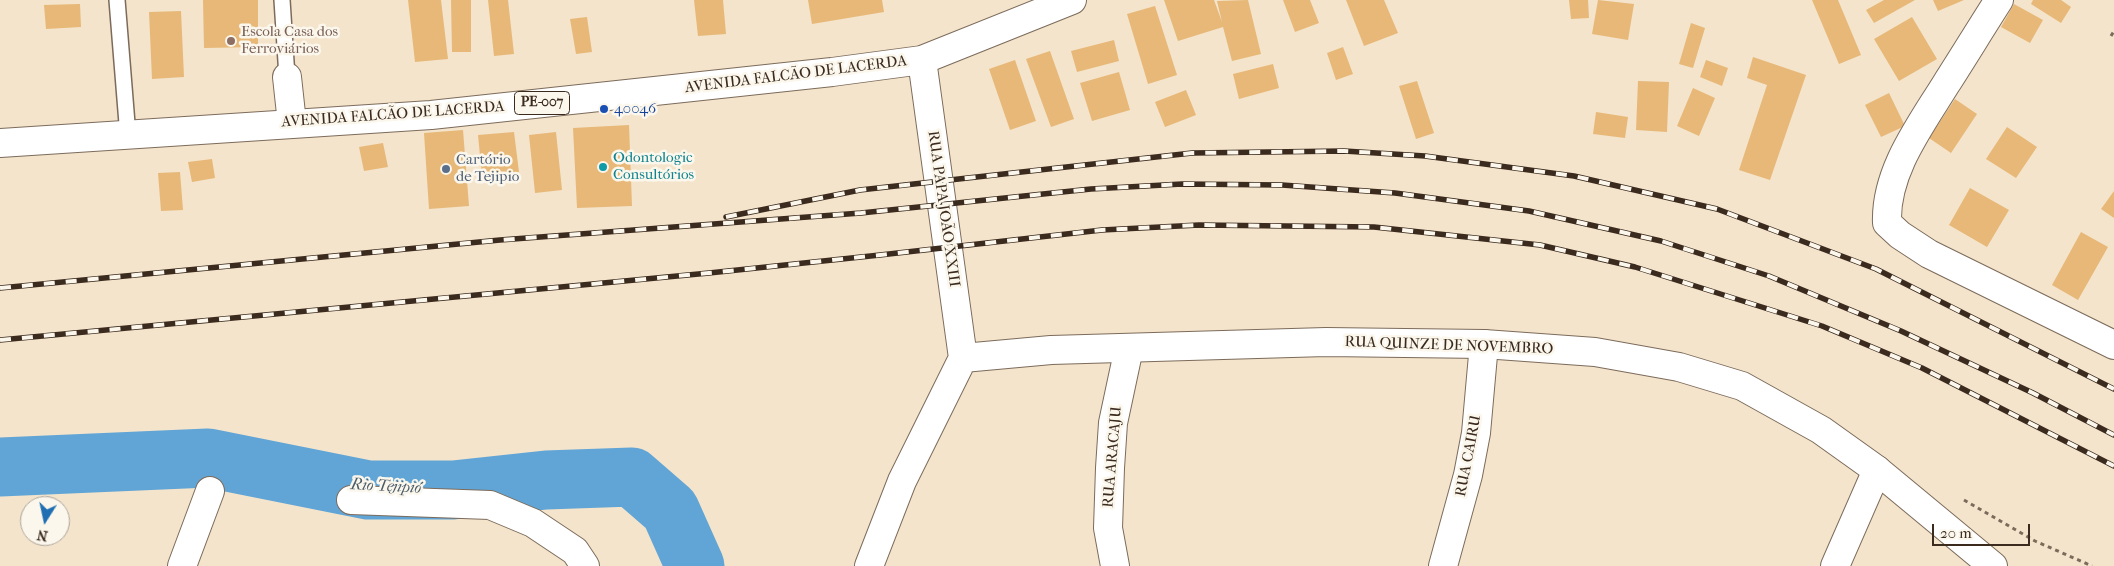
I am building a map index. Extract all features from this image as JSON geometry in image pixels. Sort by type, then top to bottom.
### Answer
[{"type":"street","name":"AVENIDA FALCÃO DE LACERDA","points":[[0,143],[431,115],[832,72],[922,60],[1072,0]]},
{"type":"street","points":[[1999,0],[1913,138],[1890,191],[1887,223],[1900,235],[1929,254],[2114,345]]},
{"type":"street","name":"RUA PAPA JOÃO XXIII","points":[[922,60],[963,358]]},
{"type":"street","points":[[287,77],[292,123]]},
{"type":"street","name":"RUA QUINZE DE NOVEMBRO","points":[[963,358],[1051,350],[1326,342],[1484,344],[1595,352],[1679,367],[1742,386],[1821,430],[1877,470],[1993,566]]},
{"type":"street","name":"RUA CAIRU","points":[[1443,566],[1468,475],[1476,433],[1484,344]]},
{"type":"street","name":"RUA ARACAJU","points":[[1115,566],[1108,528],[1110,468],[1113,423],[1129,348]]},
{"type":"street","points":[[869,566],[902,481],[963,358]]},
{"type":"street","points":[[1835,566],[1877,470]]},
{"type":"street","points":[[182,566],[210,491]]},
{"type":"street","points":[[351,500],[490,506],[533,523],[575,551],[585,566]]},
{"type":"lane","points":[[117,0],[128,136]]},
{"type":"lane","points":[[282,0],[287,77]]},
{"type":"path","points":[[2111,36],[2114,31]]},
{"type":"path","points":[[1963,499],[2035,541],[2092,566]]},
{"type":"building","points":[[203,0],[258,0],[258,47],[204,48]]},
{"type":"building","points":[[408,0],[441,0],[448,59],[415,62]]},
{"type":"building","points":[[451,0],[471,0],[471,52],[452,52]]},
{"type":"building","points":[[488,0],[508,0],[514,54],[494,56]]},
{"type":"building","points":[[694,0],[723,0],[726,34],[698,36]]},
{"type":"building","points":[[808,0],[882,0],[884,12],[812,24]]},
{"type":"building","points":[[1164,0],[1214,0],[1222,22],[1217,1],[1248,0],[1261,54],[1232,61],[1223,27],[1178,41]]},
{"type":"building","points":[[1283,0],[1310,0],[1319,23],[1295,32]]},
{"type":"building","points":[[1346,0],[1384,0],[1398,33],[1364,46]]},
{"type":"building","points":[[1569,0],[1588,0],[1589,18],[1571,19]]},
{"type":"building","points":[[1598,0],[1634,4],[1628,40],[1592,34]]},
{"type":"building","points":[[1812,0],[1838,0],[1861,55],[1839,64]]},
{"type":"building","points":[[1884,0],[1915,0],[1874,23],[1866,10]]},
{"type":"building","points":[[1933,0],[1964,0],[1938,11]]},
{"type":"building","points":[[2033,0],[2061,0],[2071,7],[2061,23],[2031,4]]},
{"type":"building","points":[[80,4],[81,27],[46,29],[44,5]]},
{"type":"building","points":[[2014,4],[2043,20],[2030,43],[2001,27]]},
{"type":"building","points":[[1155,6],[1177,75],[1148,84],[1127,14]]},
{"type":"building","points":[[181,11],[184,77],[152,79],[149,12]]},
{"type":"building","points":[[587,17],[592,52],[576,54],[570,19]]},
{"type":"building","points":[[1912,17],[1937,59],[1899,81],[1874,39]]},
{"type":"building","points":[[1691,23],[1705,28],[1693,68],[1679,64]]},
{"type":"building","points":[[1114,40],[1119,61],[1077,72],[1071,51]]},
{"type":"building","points":[[1343,47],[1353,74],[1336,80],[1327,53]]},
{"type":"building","points":[[1050,51],[1074,119],[1051,127],[1026,59]]},
{"type":"building","points":[[1753,57],[1806,75],[1770,180],[1739,170],[1767,85],[1747,78]]},
{"type":"building","points":[[1015,60],[1036,121],[1010,130],[989,69]]},
{"type":"building","points":[[1706,60],[1728,68],[1722,86],[1700,77]]},
{"type":"building","points":[[1273,64],[1279,88],[1239,99],[1233,74]]},
{"type":"building","points":[[1119,72],[1130,110],[1092,121],[1080,83]]},
{"type":"building","points":[[1417,81],[1434,133],[1416,139],[1399,86]]},
{"type":"building","points":[[1638,81],[1669,82],[1667,132],[1636,130]]},
{"type":"building","points":[[1693,88],[1715,98],[1699,136],[1677,126]]},
{"type":"building","points":[[1186,90],[1196,115],[1165,127],[1155,102]]},
{"type":"building","points":[[1889,93],[1905,126],[1881,137],[1865,105]]},
{"type":"building","points":[[1955,99],[1977,114],[1951,153],[1929,138]]},
{"type":"building","points":[[1596,112],[1628,117],[1625,138],[1593,134]]},
{"type":"building","name":"Odontologic Consultórios","points":[[629,125],[632,206],[577,208],[573,128]]},
{"type":"building","points":[[2007,127],[2037,147],[2016,178],[1986,159]]},
{"type":"building","name":"Cartório de Tejipio","points":[[463,130],[469,206],[429,209],[424,133]]},
{"type":"building","points":[[514,132],[519,172],[482,176],[478,135]]},
{"type":"building","points":[[556,132],[562,190],[535,193],[529,135]]},
{"type":"building","points":[[383,143],[388,167],[364,171],[359,147]]},
{"type":"building","points":[[212,159],[215,178],[192,182],[188,162]]},
{"type":"building","points":[[180,172],[183,210],[161,211],[158,173]]},
{"type":"building","points":[[1970,188],[2009,210],[1987,247],[1949,225]]},
{"type":"building","points":[[2114,191],[2114,218],[2101,209]]},
{"type":"building","points":[[2081,232],[2108,247],[2078,300],[2052,285]]},
{"type":"waterway","name":"Rio Tejipió","points":[[0,467],[208,458],[368,490],[453,490],[546,480],[632,477],[670,510],[695,566]]},
{"type":"railway","points":[[726,217],[860,190],[1192,153],[1344,151],[1425,156],[1574,176],[1717,209],[1876,269],[2114,389]]},
{"type":"railway","points":[[0,288],[500,240],[861,213],[1091,189],[1182,184],[1282,185],[1395,193],[1529,211],[1661,241],[1769,276],[1901,331],[2033,393],[2114,435]]},
{"type":"railway","points":[[0,340],[709,273],[1102,230],[1199,225],[1374,227],[1540,245],[1635,267],[1822,326],[1922,368],[2114,466]]},
{"type":"place","name":"Escola Casa dos Ferroviários","points":[[231,41]]},
{"type":"place","name":"40046","points":[[604,109]]},
{"type":"place","name":"Odontologic Consultórios","points":[[603,167]]},
{"type":"place","name":"Cartório de Tejipio","points":[[446,169]]}]
